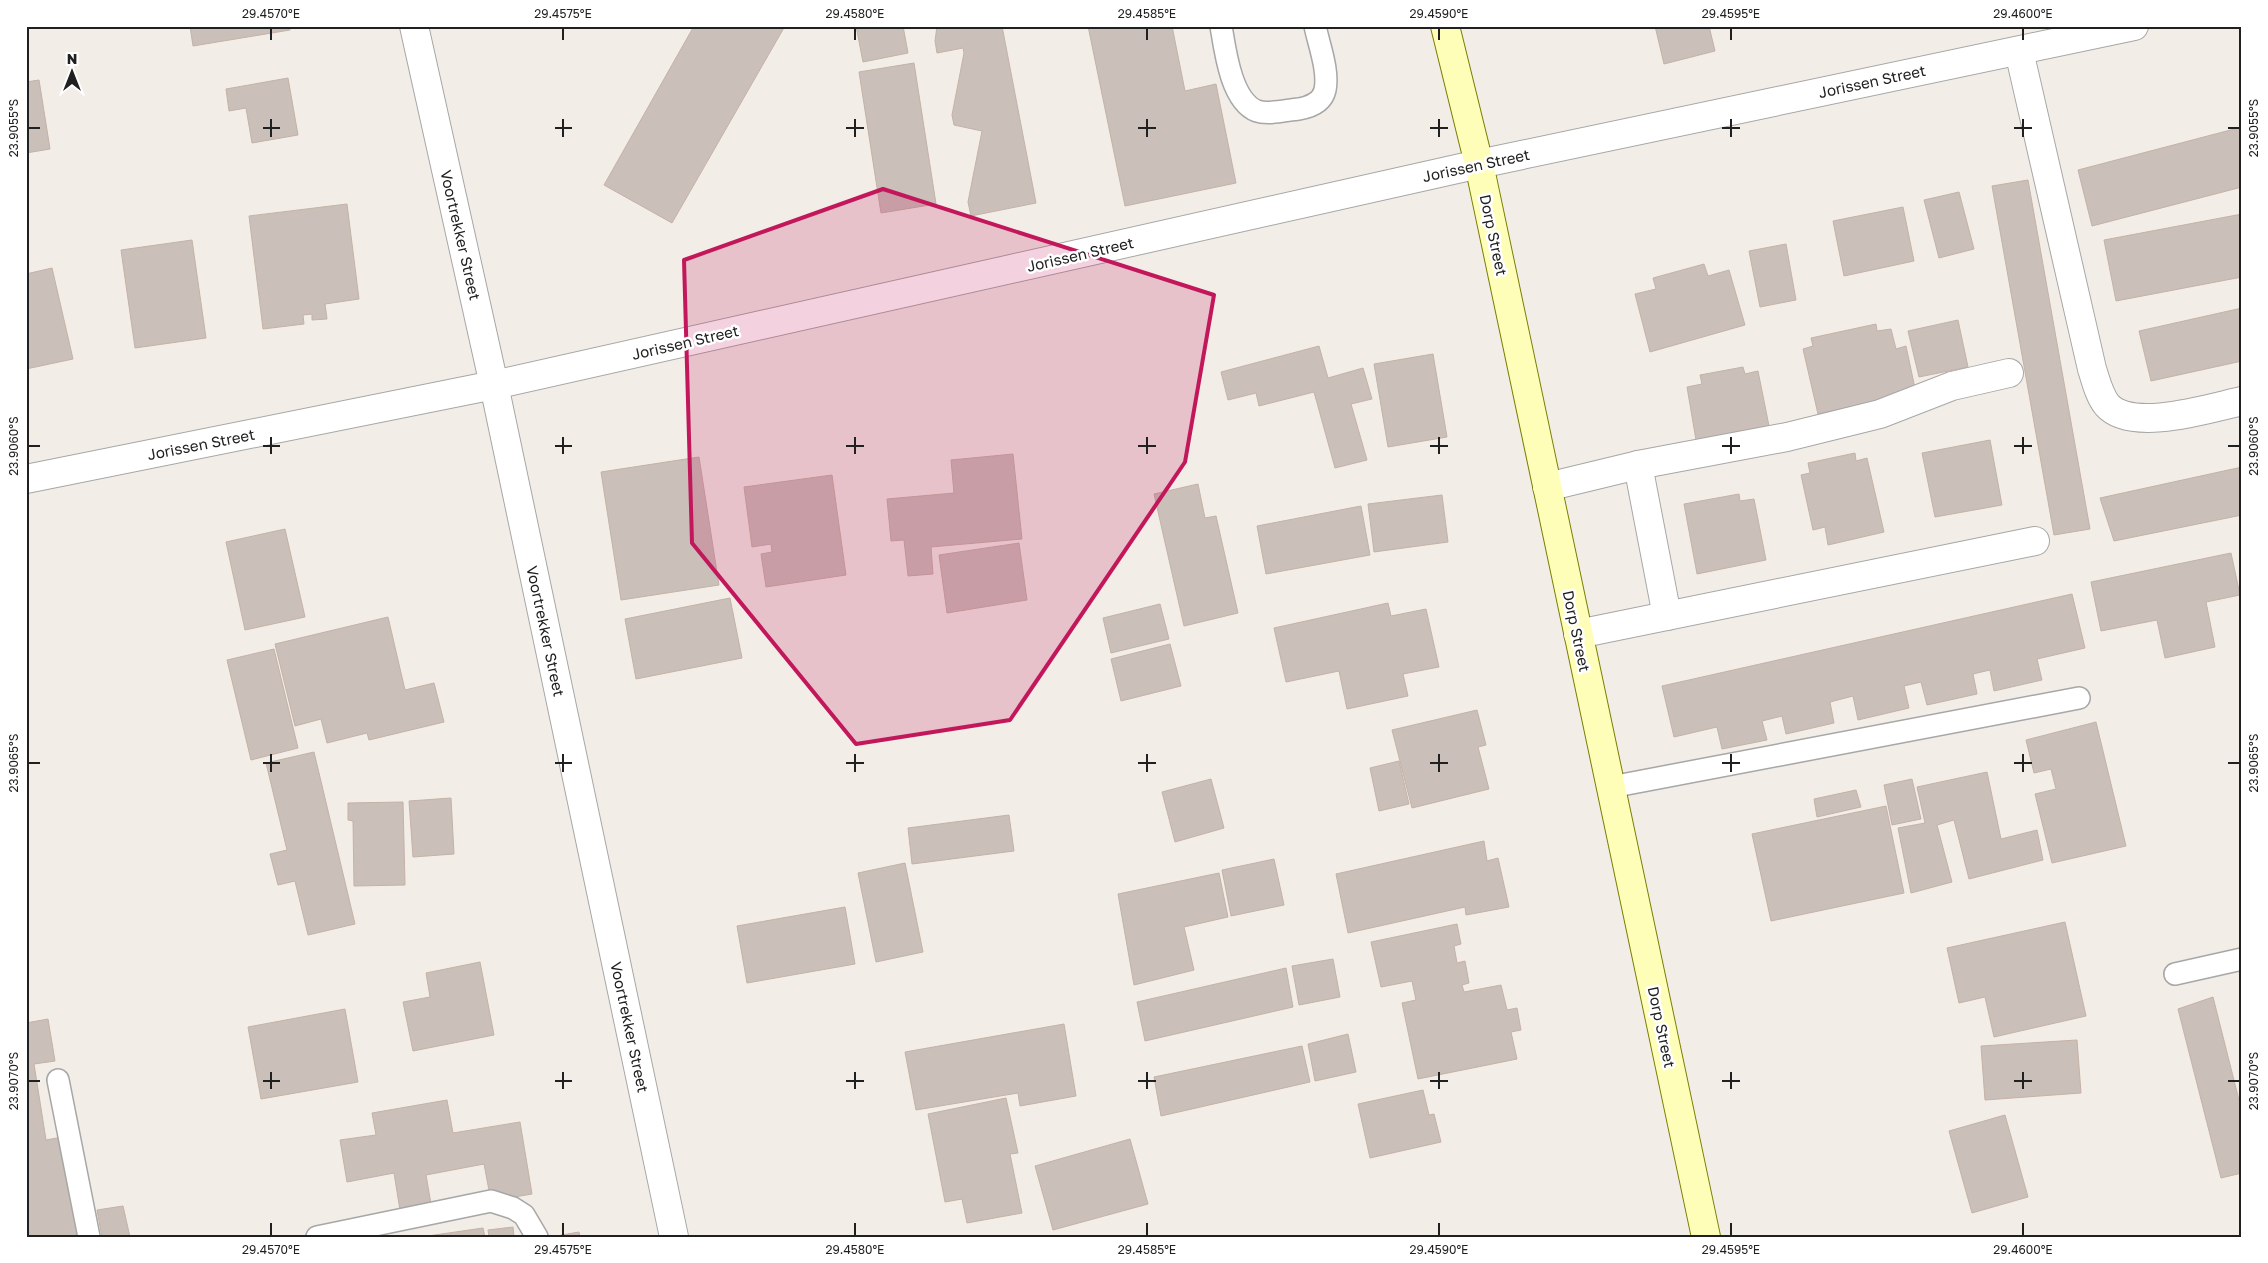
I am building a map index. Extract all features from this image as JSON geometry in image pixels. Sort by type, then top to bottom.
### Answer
[{"type":"street","name":"Voortrekker Street","points":[[414,26],[494,385],[674,1237]]},
{"type":"street","name":"Dorp Street","points":[[1445,26],[1479,164],[1706,1237]]},
{"type":"street","name":"Jorissen Street","points":[[26,479],[494,385],[1479,164],[2134,26]]},
{"type":"street","points":[[2019,50],[2092,369],[2102,397],[2109,407],[2130,417],[2154,419],[2242,401]]},
{"type":"street","points":[[1547,488],[1638,465],[1806,432],[1880,414],[1952,386],[2009,373]]},
{"type":"street","points":[[1638,465],[1667,616]]},
{"type":"street","points":[[1578,634],[2035,541]]},
{"type":"lane","points":[[1221,26],[1226,56],[1236,87],[1249,106],[1258,112],[1306,108],[1319,102],[1325,91],[1325,77],[1315,26]]},
{"type":"lane","points":[[1611,787],[2079,698]]},
{"type":"lane","points":[[2175,974],[2242,959]]},
{"type":"lane","points":[[58,1080],[89,1237]]},
{"type":"lane","points":[[317,1237],[491,1201],[513,1208],[524,1214],[536,1237]]},
{"type":"highlighted area","points":[[883,189],[1214,295],[1185,462],[1010,720],[856,744],[692,543],[684,260]]},
{"type":"building","points":[[190,26],[290,26],[290,30],[193,46]]},
{"type":"building","points":[[694,26],[785,26],[672,223],[604,185]]},
{"type":"building","points":[[856,26],[903,26],[908,53],[863,62]]},
{"type":"building","points":[[937,26],[1002,26],[1036,203],[971,216],[968,202],[982,131],[954,125],[952,115],[964,53],[963,48],[937,53],[935,41]]},
{"type":"building","points":[[1088,26],[1172,26],[1185,91],[1216,84],[1236,183],[1125,206]]},
{"type":"building","points":[[1655,26],[1709,26],[1715,51],[1664,64]]},
{"type":"building","points":[[914,63],[936,204],[881,213],[859,72]]},
{"type":"building","points":[[288,78],[298,135],[252,143],[246,108],[229,111],[226,89]]},
{"type":"building","points":[[39,80],[50,149],[26,153],[26,82]]},
{"type":"building","points":[[2242,127],[2242,187],[2092,226],[2078,170]]},
{"type":"building","points":[[2028,180],[2090,529],[2054,535],[1992,186]]},
{"type":"building","points":[[1959,192],[1974,249],[1939,258],[1924,200]]},
{"type":"building","points":[[347,204],[359,299],[325,304],[327,319],[312,320],[312,314],[303,315],[304,324],[263,329],[249,216]]},
{"type":"building","points":[[1903,207],[1914,261],[1844,276],[1833,221]]},
{"type":"building","points":[[2242,214],[2242,277],[2116,301],[2104,240]]},
{"type":"building","points":[[192,240],[206,338],[135,348],[121,250]]},
{"type":"building","points":[[1786,244],[1796,300],[1760,307],[1749,251]]},
{"type":"building","points":[[1704,264],[1708,276],[1729,270],[1745,325],[1650,352],[1635,294],[1656,289],[1653,278]]},
{"type":"building","points":[[52,268],[73,359],[26,369],[26,274]]},
{"type":"building","points":[[2242,308],[2242,361],[2151,381],[2139,331]]},
{"type":"building","points":[[1958,320],[1968,367],[1919,377],[1908,331]]},
{"type":"building","points":[[1876,324],[1877,331],[1891,329],[1896,349],[1906,346],[1916,393],[1818,414],[1803,349],[1813,346],[1811,338]]},
{"type":"building","points":[[1319,346],[1328,378],[1363,368],[1372,399],[1351,404],[1367,460],[1335,468],[1314,392],[1259,406],[1256,393],[1228,400],[1221,372]]},
{"type":"building","points":[[1433,354],[1447,437],[1388,447],[1374,364]]},
{"type":"building","points":[[1743,367],[1745,374],[1758,371],[1769,426],[1696,440],[1687,387],[1702,384],[1700,375]]},
{"type":"building","points":[[1990,440],[2002,505],[1935,517],[1922,453]]},
{"type":"building","points":[[1855,453],[1856,461],[1867,458],[1884,532],[1828,545],[1825,527],[1813,530],[1801,475],[1810,473],[1808,463]]},
{"type":"building","points":[[1013,454],[1022,539],[931,547],[933,574],[908,576],[904,540],[891,541],[887,499],[954,493],[951,460]]},
{"type":"building","points":[[699,457],[719,585],[621,600],[601,472]]},
{"type":"building","points":[[2242,467],[2242,515],[2114,541],[2100,498]]},
{"type":"building","points":[[832,475],[846,575],[766,587],[761,554],[772,552],[771,544],[752,547],[744,487]]},
{"type":"building","points":[[1198,484],[1205,518],[1216,516],[1238,613],[1184,626],[1154,494]]},
{"type":"building","points":[[1739,494],[1740,501],[1754,499],[1766,560],[1697,574],[1684,504]]},
{"type":"building","points":[[1442,495],[1448,542],[1374,552],[1368,504]]},
{"type":"building","points":[[1361,506],[1370,555],[1266,574],[1257,526]]},
{"type":"building","points":[[285,529],[305,617],[245,630],[226,542]]},
{"type":"building","points":[[1019,543],[1027,600],[947,613],[939,555]]},
{"type":"building","points":[[2231,553],[2240,595],[2206,602],[2215,647],[2165,658],[2157,620],[2101,631],[2091,582]]},
{"type":"building","points":[[2072,594],[2085,648],[2037,659],[2042,680],[1994,691],[1990,670],[1973,674],[1977,694],[1927,705],[1921,682],[1904,686],[1909,708],[1858,720],[1853,696],[1830,702],[1834,723],[1786,734],[1782,716],[1762,721],[1767,740],[1722,749],[1717,727],[1674,737],[1662,686]]},
{"type":"building","points":[[730,598],[742,658],[636,679],[625,619]]},
{"type":"building","points":[[1388,603],[1391,616],[1426,609],[1439,667],[1403,674],[1408,696],[1347,709],[1339,671],[1286,682],[1274,628]]},
{"type":"building","points":[[1160,604],[1169,639],[1111,653],[1103,618]]},
{"type":"building","points":[[388,617],[405,690],[434,683],[444,722],[369,740],[367,733],[327,743],[321,719],[295,726],[275,644]]},
{"type":"building","points":[[1170,644],[1181,686],[1121,701],[1111,659]]},
{"type":"building","points":[[274,649],[298,748],[251,760],[227,660]]},
{"type":"building","points":[[1477,710],[1486,745],[1478,747],[1489,789],[1412,808],[1392,730]]},
{"type":"building","points":[[2096,722],[2126,846],[2052,863],[2035,794],[2056,789],[2051,769],[2034,773],[2026,740]]},
{"type":"building","points":[[314,752],[355,924],[308,935],[295,881],[278,885],[270,854],[287,850],[266,763]]},
{"type":"building","points":[[1399,761],[1409,804],[1379,811],[1370,768]]},
{"type":"building","points":[[1987,772],[2001,839],[2037,830],[2043,860],[1969,879],[1954,820],[1937,825],[1952,882],[1911,893],[1898,828],[1925,823],[1917,787]]},
{"type":"building","points":[[1211,779],[1224,828],[1175,842],[1162,792]]},
{"type":"building","points":[[1912,779],[1921,819],[1892,825],[1884,785]]},
{"type":"building","points":[[1856,790],[1861,807],[1817,817],[1814,799]]},
{"type":"building","points":[[451,798],[454,854],[413,857],[409,801]]},
{"type":"building","points":[[403,802],[405,885],[354,886],[353,821],[348,820],[348,803]]},
{"type":"building","points":[[1886,806],[1904,893],[1771,921],[1752,834]]},
{"type":"building","points":[[1009,815],[1014,851],[912,864],[908,828]]},
{"type":"building","points":[[1484,841],[1487,861],[1498,858],[1509,907],[1466,915],[1465,907],[1348,933],[1336,874]]},
{"type":"building","points":[[1274,859],[1284,905],[1231,916],[1222,870]]},
{"type":"building","points":[[905,863],[923,952],[876,962],[858,873]]},
{"type":"building","points":[[1219,873],[1228,917],[1184,927],[1194,970],[1134,985],[1118,894]]},
{"type":"building","points":[[845,907],[855,964],[747,983],[737,926]]},
{"type":"building","points":[[2065,922],[2086,1016],[1994,1037],[1985,997],[1959,1003],[1947,948]]},
{"type":"building","points":[[1457,924],[1461,944],[1454,946],[1457,963],[1465,961],[1469,983],[1462,985],[1464,992],[1501,985],[1507,1010],[1517,1008],[1521,1030],[1511,1032],[1517,1059],[1418,1079],[1402,1003],[1416,1000],[1412,981],[1381,987],[1371,942]]},
{"type":"building","points":[[1333,959],[1340,997],[1299,1005],[1292,966]]},
{"type":"building","points":[[480,962],[494,1035],[413,1051],[403,1002],[430,997],[426,973]]},
{"type":"building","points":[[1286,968],[1293,1007],[1145,1041],[1137,1002]]},
{"type":"building","points":[[2213,997],[2242,1112],[2242,1173],[2221,1178],[2178,1009]]},
{"type":"building","points":[[345,1009],[358,1082],[261,1099],[248,1027]]},
{"type":"building","points":[[48,1019],[55,1061],[34,1064],[46,1140],[62,1137],[78,1236],[71,1237],[26,1237],[26,1023]]},
{"type":"building","points":[[1064,1024],[1076,1096],[1020,1106],[1018,1093],[916,1110],[905,1052]]},
{"type":"building","points":[[1348,1034],[1356,1072],[1315,1081],[1308,1044]]},
{"type":"building","points":[[2077,1040],[2081,1093],[1985,1100],[1981,1046]]},
{"type":"building","points":[[1302,1046],[1310,1082],[1161,1116],[1154,1077]]},
{"type":"building","points":[[1423,1090],[1429,1115],[1434,1114],[1441,1142],[1370,1158],[1358,1104]]},
{"type":"building","points":[[1006,1098],[1018,1153],[1010,1154],[1022,1213],[967,1223],[962,1199],[945,1202],[928,1114]]},
{"type":"building","points":[[447,1100],[453,1133],[520,1122],[532,1194],[491,1201],[484,1164],[426,1175],[431,1204],[400,1210],[394,1173],[347,1182],[340,1140],[376,1135],[372,1113]]},
{"type":"building","points":[[2005,1115],[2028,1197],[1972,1213],[1949,1131]]},
{"type":"building","points":[[1130,1139],[1148,1204],[1053,1230],[1035,1166]]},
{"type":"building","points":[[123,1206],[130,1237],[102,1237],[97,1210]]},
{"type":"building","points":[[513,1227],[514,1237],[489,1237],[488,1230]]},
{"type":"building","points":[[483,1228],[485,1237],[421,1237]]},
{"type":"building","points":[[579,1232],[580,1237],[556,1237],[556,1236]]}]
